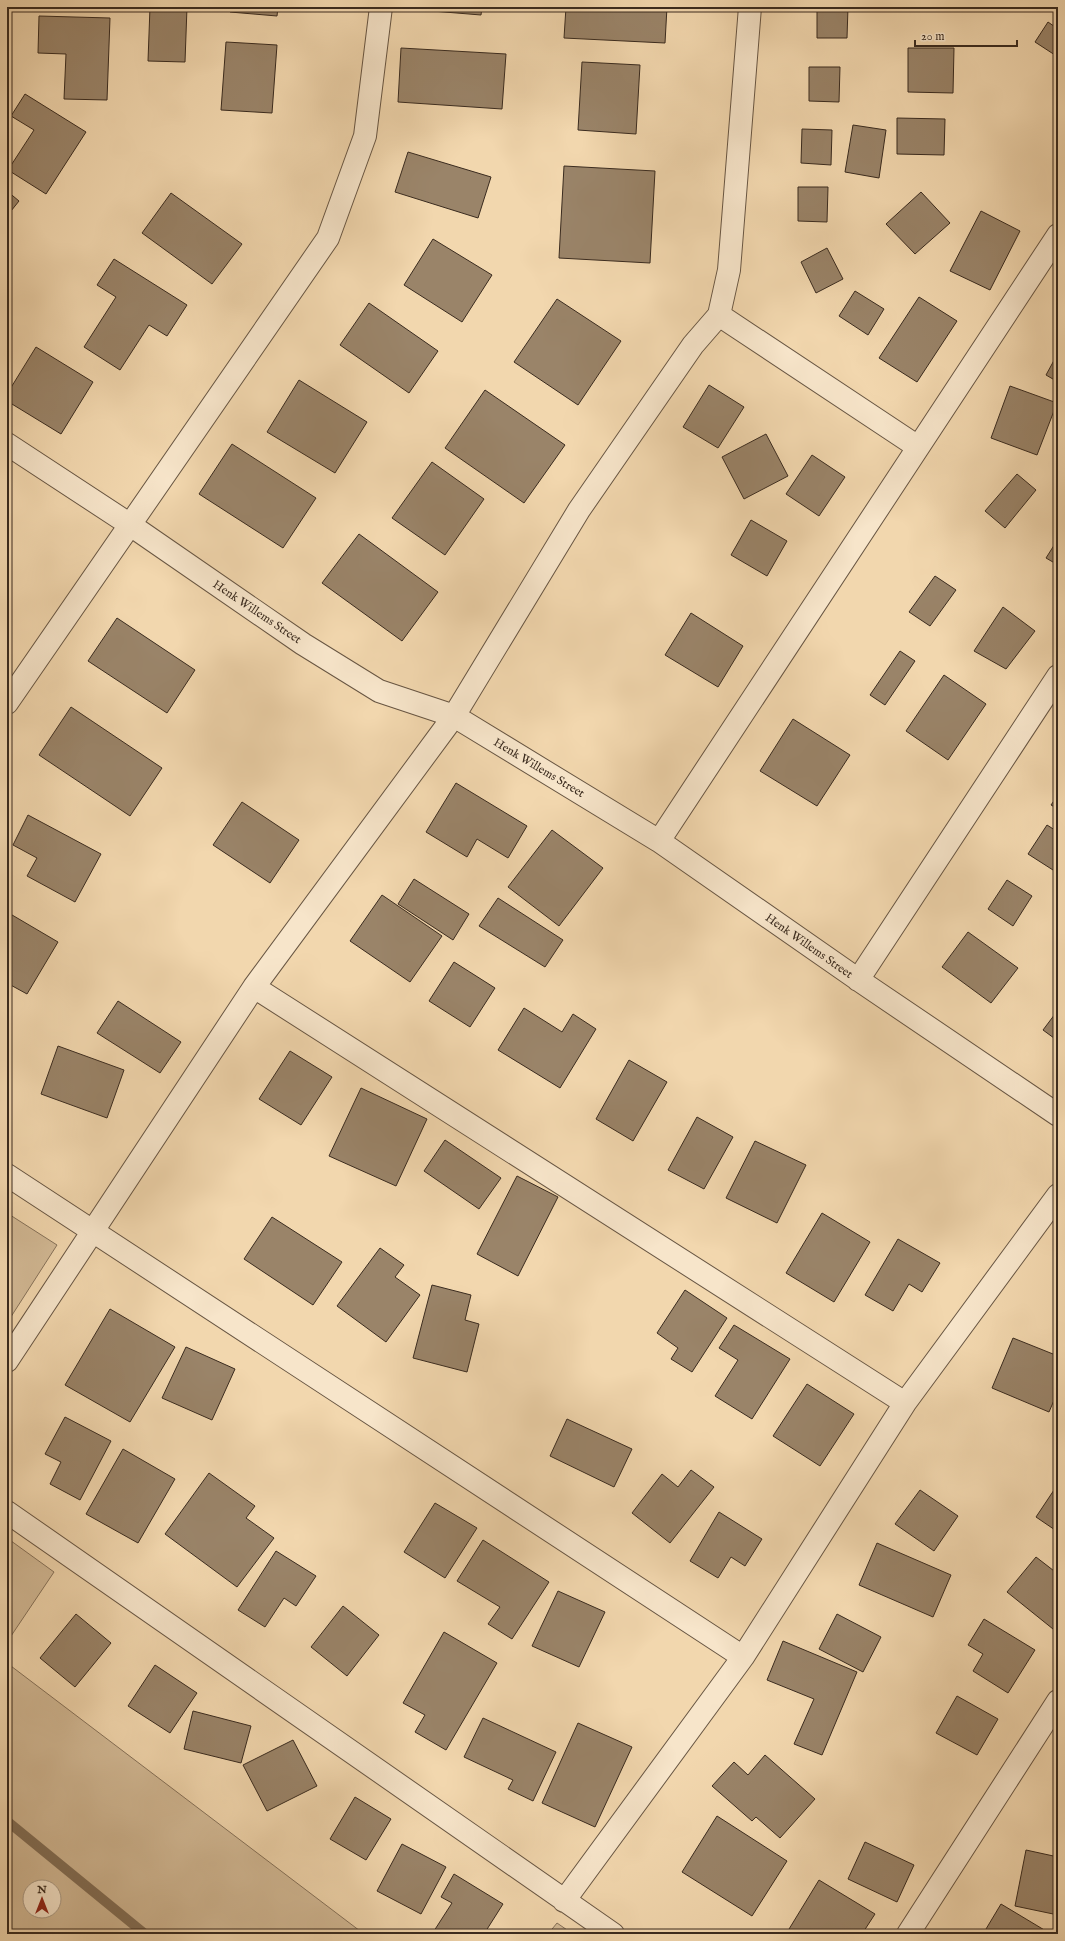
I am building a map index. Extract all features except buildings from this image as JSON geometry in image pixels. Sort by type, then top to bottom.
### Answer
[{"type":"street","points":[[7,702],[328,238],[365,136],[381,7]]},
{"type":"street","points":[[7,1361],[254,986],[454,716],[580,510],[693,345],[719,315],[729,270],[750,7]]},
{"type":"street","points":[[659,841],[1058,235]]},
{"type":"street","points":[[719,315],[918,447]]},
{"type":"street","name":"Henk Willems Street","points":[[7,444],[129,524],[303,644],[379,691],[454,716],[659,841],[858,980],[1058,1115]]},
{"type":"street","points":[[858,980],[1058,676]]},
{"type":"street","points":[[254,986],[904,1403]]},
{"type":"street","points":[[7,1175],[743,1657]]},
{"type":"street","points":[[564,1901],[743,1657],[904,1403],[1058,1196]]},
{"type":"street","points":[[7,1512],[613,1934]]},
{"type":"street","points":[[908,1934],[1058,1701]]},
{"type":"shaded area","points":[[7,1213],[57,1245],[7,1323]]},
{"type":"shaded area","points":[[7,1538],[54,1572],[7,1642]]},
{"type":"shaded area","points":[[7,1663],[364,1934],[7,1934]]},
{"type":"shaded area","points":[[557,1923],[573,1934],[548,1934]]},
{"type":"waterway","points":[[7,1821],[145,1934]]}]
